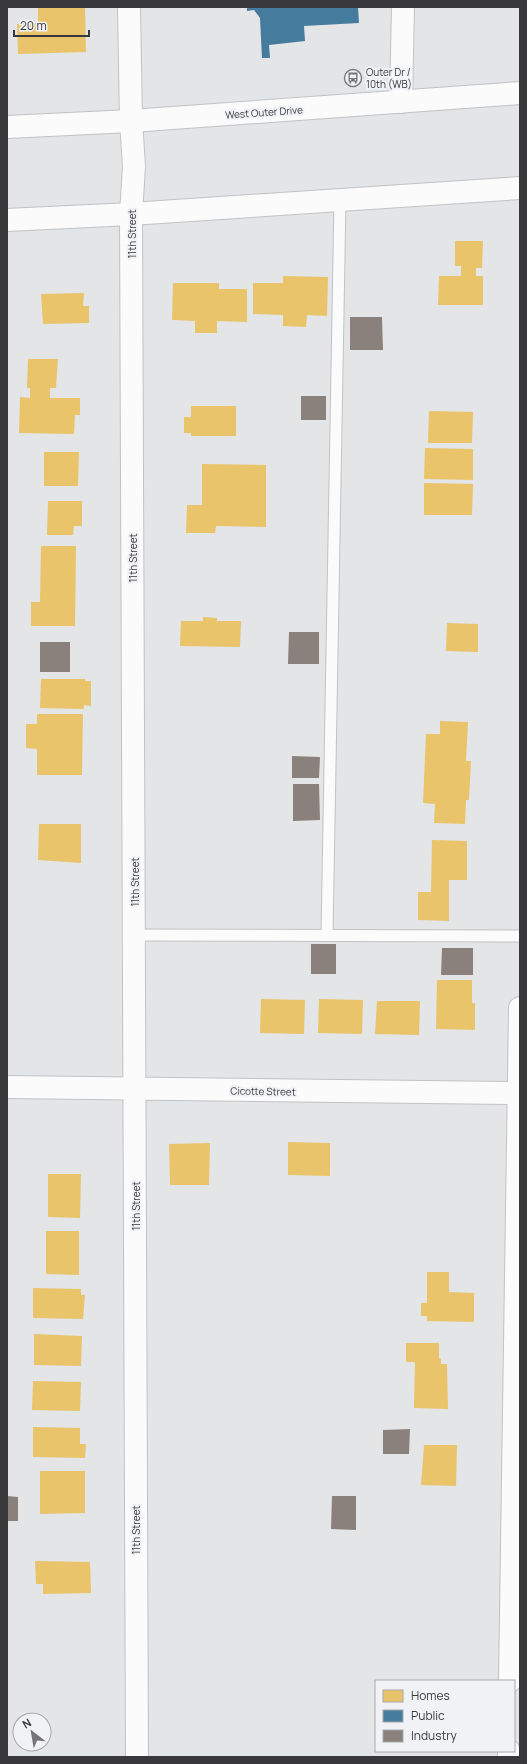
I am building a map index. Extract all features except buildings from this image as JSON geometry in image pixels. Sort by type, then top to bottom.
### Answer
[{"type":"street","name":"11th Street","points":[[130,7],[131,121],[134,166],[131,214],[137,1757]]},
{"type":"street","points":[[401,102],[403,7]]},
{"type":"street","name":"West Outer Drive","points":[[7,127],[131,121],[520,93]]},
{"type":"street","points":[[7,220],[131,214],[520,188]]},
{"type":"street","points":[[510,1680],[520,1008]]},
{"type":"street","name":"Cicotte Street","points":[[7,1087],[135,1090],[519,1093]]},
{"type":"lane","points":[[327,935],[340,200]]},
{"type":"lane","points":[[135,935],[520,936]]},
{"type":"place","name":"Outer Dr / 10th (WB)","points":[[353,78]]}]
